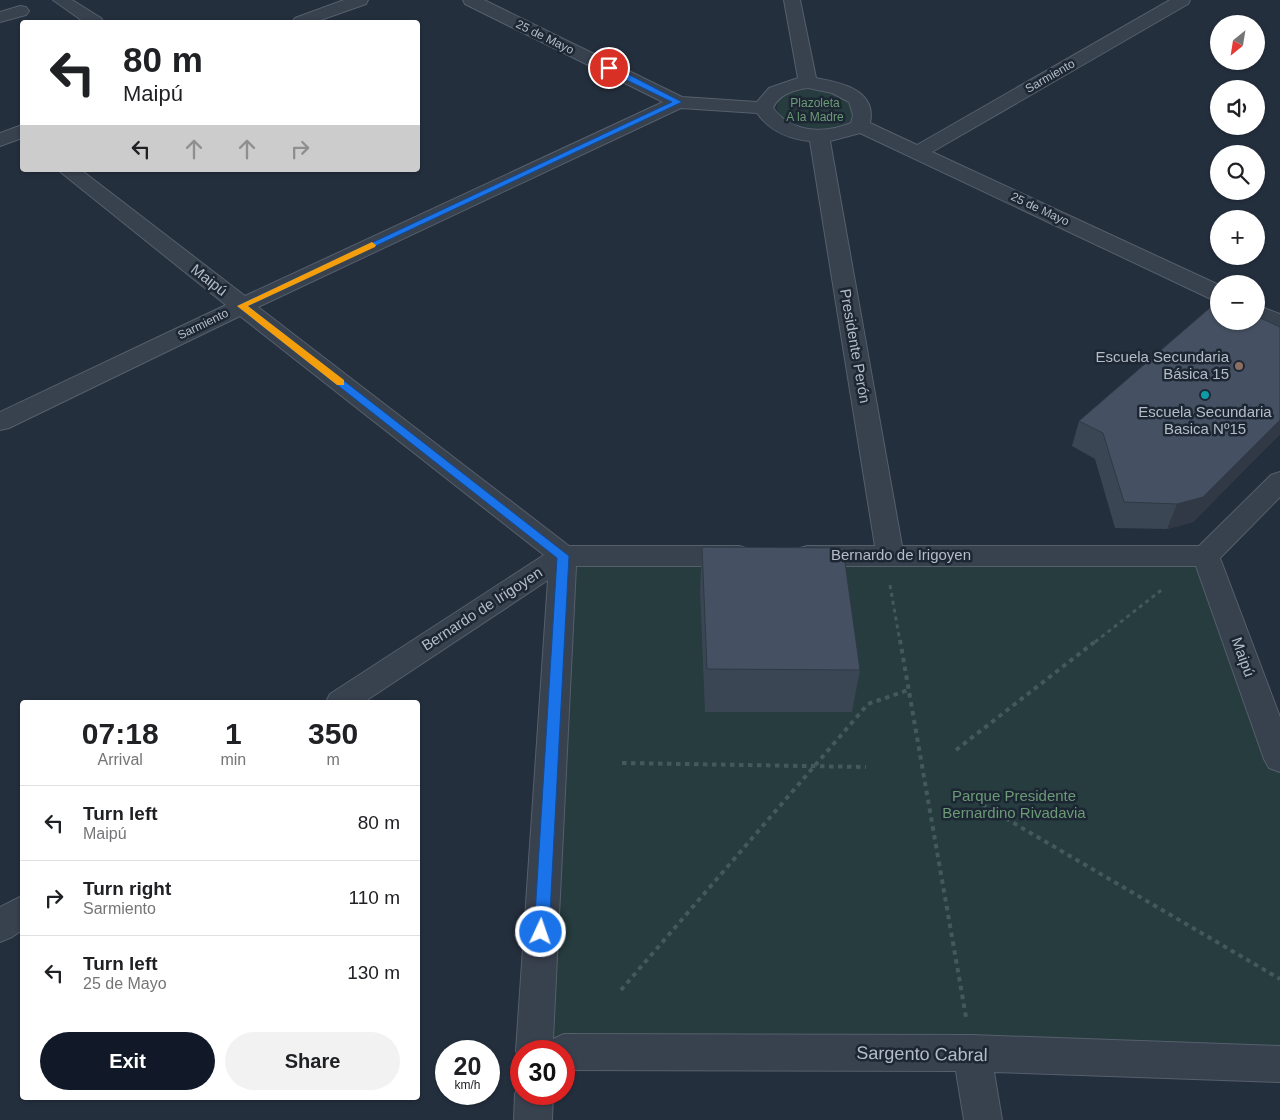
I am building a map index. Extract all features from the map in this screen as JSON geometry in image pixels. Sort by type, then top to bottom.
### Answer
[{"type":"street","points":[[61,0],[92,20]]},
{"type":"street","points":[[307,20],[360,0]]},
{"type":"street","name":"25 de Mayo","points":[[470,0],[678,102],[763,108]]},
{"type":"street","points":[[792,0],[808,82]]},
{"type":"street","name":"Sarmiento","points":[[919,152],[1182,0]]},
{"type":"street","points":[[0,17],[20,11]]},
{"type":"street","points":[[808,82],[834,87],[854,97],[861,104],[863,117],[860,126],[833,136],[819,136],[781,127],[769,119],[763,108],[771,94],[792,85],[808,82]]},
{"type":"street","name":"Sarmiento","points":[[0,422],[242,306],[678,102]]},
{"type":"street","name":"25 de Mayo","points":[[860,126],[1210,290]]},
{"type":"street","points":[[0,140],[20,134]]},
{"type":"street","name":"Presidente Perón","points":[[819,136],[889,567]]},
{"type":"street","name":"Maipú","points":[[71,172],[563,556]]},
{"type":"street","points":[[1265,316],[1280,323]]},
{"type":"street","points":[[1206,556],[1280,482]]},
{"type":"street","points":[[535,1040],[563,556]]},
{"type":"street","name":"Bernardo de Irigoyen","points":[[343,700],[563,556],[771,556],[889,567],[1206,556]]},
{"type":"street","name":"Maipú","points":[[1206,556],[1280,759]]},
{"type":"street","points":[[0,926],[20,912]]},
{"type":"street","name":"Sargento Cabral","points":[[575,1052],[972,1053],[1280,1064]]},
{"type":"street","points":[[972,1053],[983,1120]]},
{"type":"street","points":[[533,1120],[534,1105]]},
{"type":"path","points":[[889,567],[908,690],[972,1053]]},
{"type":"path","points":[[956,750],[1164,588]]},
{"type":"path","points":[[622,990],[868,704],[908,690]]},
{"type":"path","points":[[622,763],[866,767]]},
{"type":"path","points":[[959,791],[1280,979]]},
{"type":"green space","name":"Plazoleta A la Madre","points":[[804,90],[831,92],[846,99],[851,105],[850,122],[841,126],[824,129],[806,127],[780,116],[777,108],[779,99],[788,93]]},
{"type":"green space","name":"Parque Presidente Bernardino Rivadavia","points":[[563,556],[1206,556],[1280,759],[1280,1064],[972,1053],[575,1051],[575,1040],[535,1040]]},
{"type":"building","name":"Escuela Secundaria Basica Nº15","points":[[1210,308],[1210,330],[1265,330],[1265,320],[1280,327],[1280,420],[1203,497],[1177,504],[1124,502],[1103,433],[1079,421]]},
{"type":"building","points":[[702,547],[843,548],[860,670],[707,669]]},
{"type":"slow traffic","points":[[340,382],[242,306],[372,245]]},
{"type":"place","name":"Escuela Secundaria Básica 15","points":[[1239,366]]},
{"type":"place","name":"Escuela Secundaria Basica Nº15","points":[[1205,395]]},
{"type":"route","points":[[541,932],[563,556],[242,306],[678,102],[609,68]]}]
